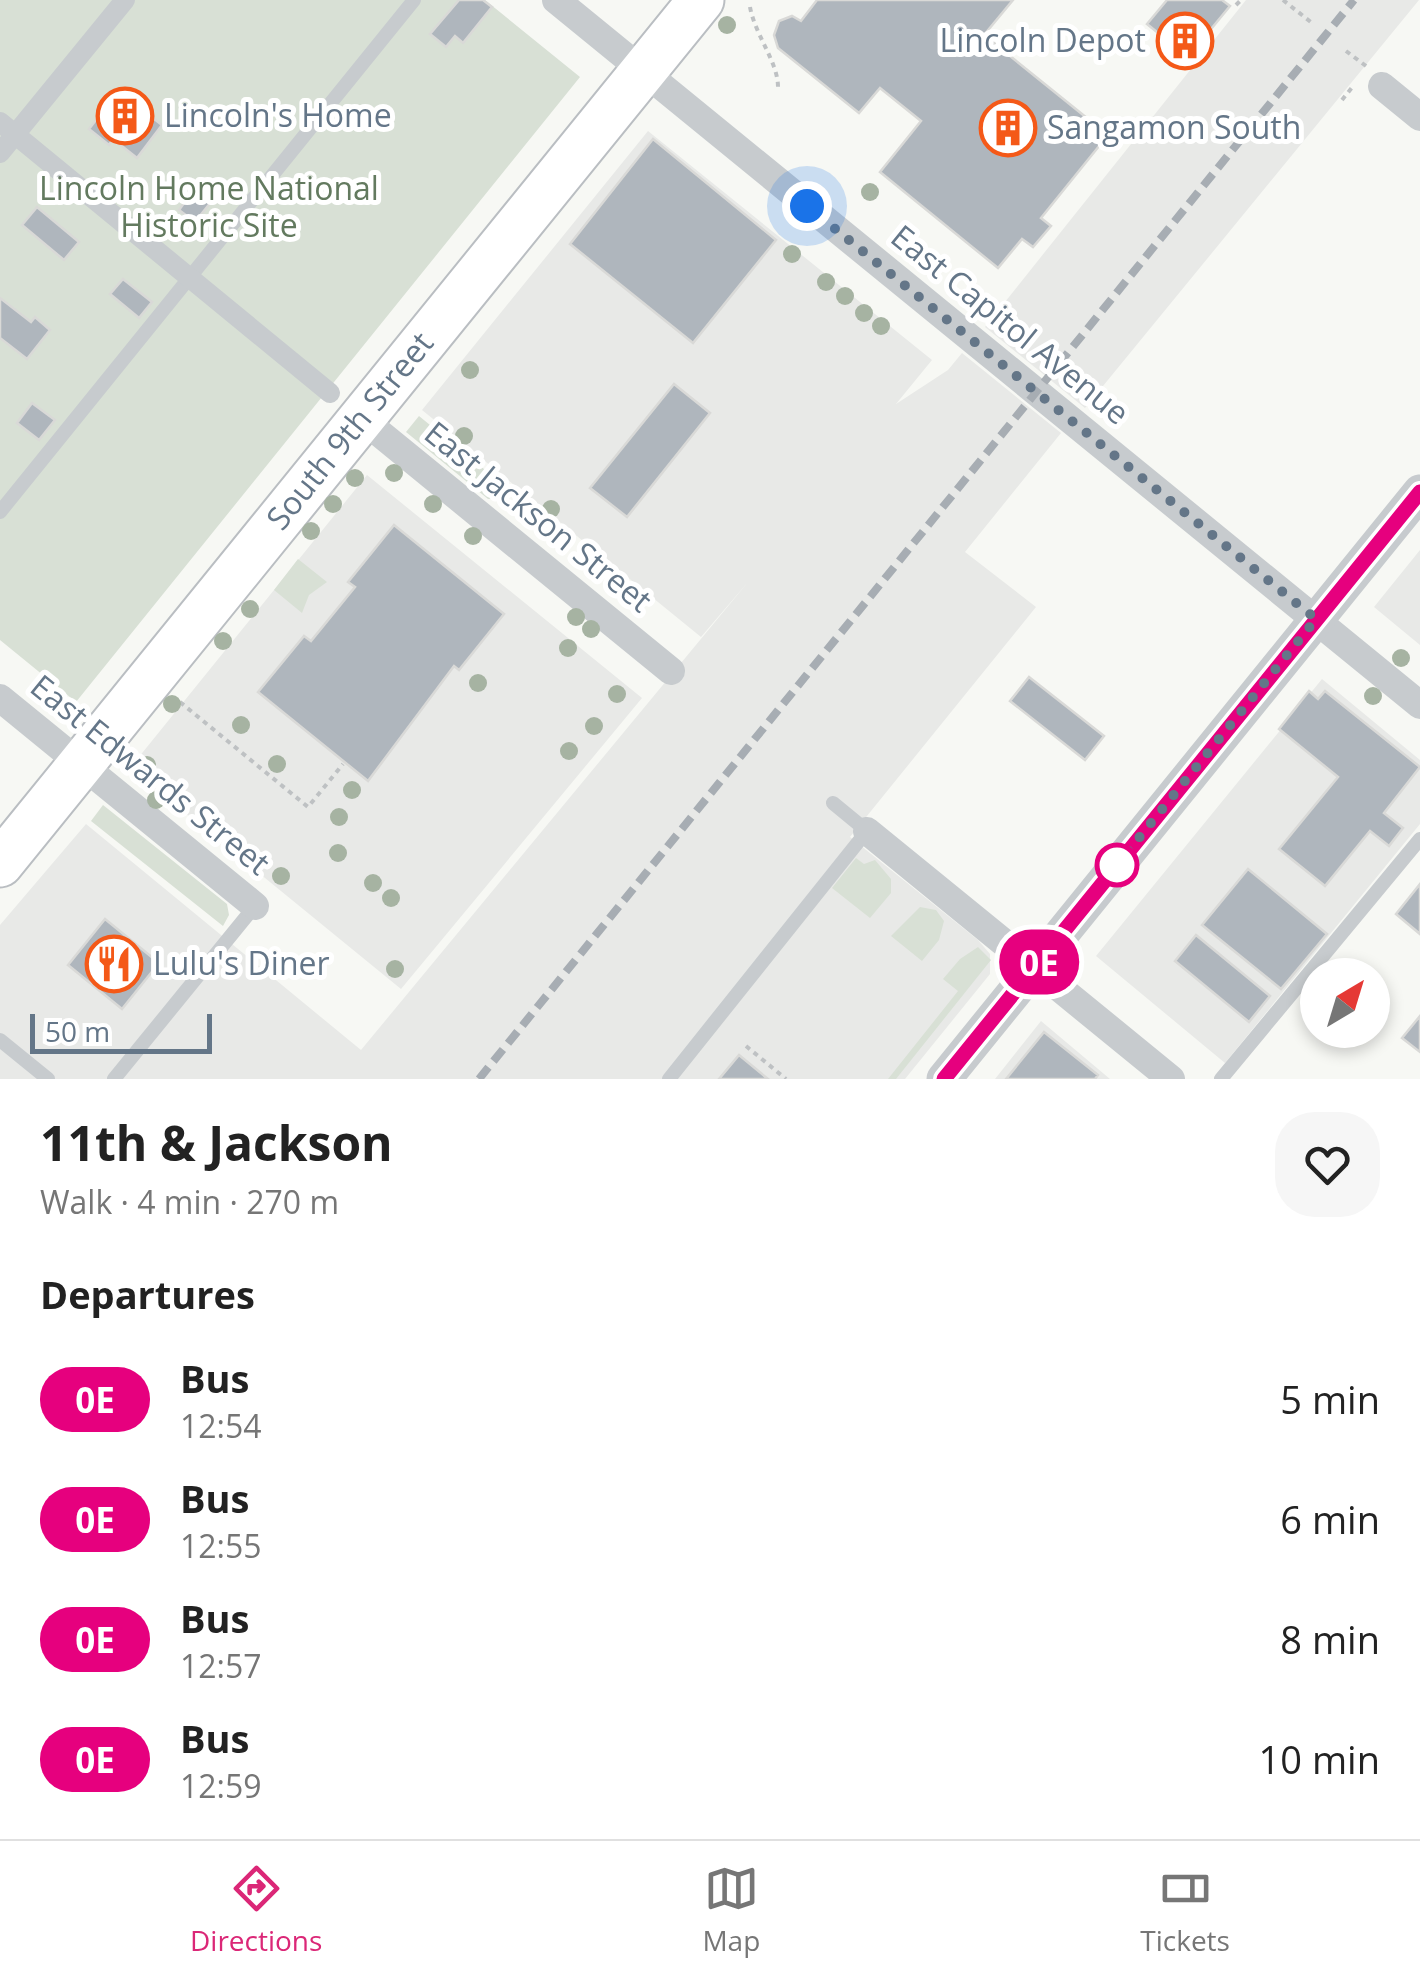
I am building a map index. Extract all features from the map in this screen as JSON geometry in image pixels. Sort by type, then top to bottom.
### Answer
[{"type":"main road","name":"South 9th Street","points":[[0,864],[82,764],[345,406],[701,0]]},
{"type":"street","points":[[0,153],[8,128],[125,0]]},
{"type":"street","name":"East Capitol Avenue","points":[[556,0],[1420,705]]},
{"type":"street","points":[[1375,77],[1420,117]]},
{"type":"street","name":"East Jackson Street","points":[[8,128],[671,671]]},
{"type":"street","points":[[944,1079],[1420,492]]},
{"type":"street","name":"East Edwards Street","points":[[0,698],[255,906]]},
{"type":"street","points":[[867,831],[1171,1079]]},
{"type":"lane","points":[[0,512],[414,0]]},
{"type":"lane","points":[[669,1079],[867,831],[832,803]]},
{"type":"lane","points":[[1220,1079],[1420,839]]},
{"type":"lane","points":[[114,1079],[255,906]]},
{"type":"lane","points":[[0,1040],[48,1079]]},
{"type":"path","points":[[1283,0],[1312,23]]},
{"type":"path","points":[[750,7],[759,41],[778,71],[778,86]]},
{"type":"path","points":[[1346,50],[1375,77]]},
{"type":"path","points":[[180,702],[308,806],[343,764]]},
{"type":"path","points":[[746,1046],[786,1079]]},
{"type":"shaded area","points":[[1246,0],[1419,0],[1085,408],[985,327]]},
{"type":"shaded area","points":[[648,131],[932,360],[896,404],[948,370],[962,353],[1061,433],[965,552],[1036,607],[850,837],[978,940],[990,954],[990,974],[905,1079],[0,1079],[0,925],[86,824],[361,1050],[748,582],[701,637],[422,410]]},
{"type":"shaded area","points":[[367,475],[642,698],[401,989],[130,768]]},
{"type":"shaded area","points":[[1420,550],[1420,645],[1374,607]]},
{"type":"shaded area","points":[[1322,679],[1420,760],[1420,824],[1311,958],[1300,958],[1300,971],[1225,1063],[1096,956]]},
{"type":"shaded area","points":[[1041,1021],[1110,1079],[995,1079]]},
{"type":"green space","name":"Lincoln Home National Historic Site","points":[[0,0],[485,0],[580,77],[76,702],[0,640]]},
{"type":"green space","points":[[419,416],[506,487],[496,499],[488,499],[406,432]]},
{"type":"green space","points":[[298,559],[327,582],[309,595],[302,613],[274,590]]},
{"type":"green space","points":[[103,805],[227,904],[229,915],[223,926],[91,821]]},
{"type":"green space","points":[[856,858],[864,864],[875,860],[891,879],[891,893],[870,918],[832,888]]},
{"type":"green space","points":[[920,907],[936,910],[944,921],[939,940],[922,961],[891,936]]},
{"type":"green space","points":[[978,947],[991,960],[896,1079],[888,1079],[958,991],[943,979],[960,959]]},
{"type":"building","points":[[459,0],[483,0],[492,7],[463,43],[455,36],[446,47],[430,34]]},
{"type":"building","name":"Sangamon South","points":[[817,0],[1013,0],[984,35],[1108,135],[1041,218],[1051,226],[1033,247],[1022,239],[998,268],[880,172],[921,121],[880,88],[859,113],[778,48],[774,35],[779,21],[792,16],[801,21]]},
{"type":"building","name":"Lincoln Depot","points":[[1167,0],[1222,0],[1230,6],[1188,57],[1147,24]]},
{"type":"building","name":"Lincoln's Home","points":[[118,91],[162,125],[137,158],[113,139],[109,145],[89,129]]},
{"type":"building","points":[[653,139],[776,240],[693,343],[570,244]]},
{"type":"building","points":[[194,189],[211,202],[195,222],[179,210]]},
{"type":"building","points":[[37,207],[79,242],[64,260],[22,225]]},
{"type":"building","points":[[123,279],[152,302],[139,318],[110,294]]},
{"type":"building","points":[[0,298],[31,322],[35,317],[50,330],[27,359],[0,338]]},
{"type":"building","points":[[674,384],[710,413],[627,517],[590,488]]},
{"type":"building","points":[[32,403],[55,420],[39,440],[17,423]]},
{"type":"building","points":[[394,525],[504,614],[459,670],[454,666],[368,781],[258,692],[304,636],[311,641],[355,587],[348,582]]},
{"type":"building","points":[[1029,677],[1104,736],[1085,760],[1010,701]]},
{"type":"building","points":[[1309,691],[1318,699],[1325,691],[1420,767],[1384,813],[1403,828],[1389,846],[1370,831],[1325,886],[1279,849],[1338,777],[1279,729]]},
{"type":"building","points":[[1248,869],[1327,934],[1307,958],[1300,958],[1300,966],[1281,989],[1202,925]]},
{"type":"building","points":[[1420,884],[1420,934],[1396,914]]},
{"type":"building","points":[[105,919],[159,963],[122,1009],[68,965]]},
{"type":"building","points":[[1196,935],[1270,996],[1249,1022],[1175,961]]},
{"type":"building","points":[[1420,1016],[1420,1052],[1402,1038]]},
{"type":"building","points":[[1044,1032],[1098,1075],[1095,1079],[1006,1079]]},
{"type":"building","points":[[739,1055],[768,1079],[719,1079]]},
{"type":"railway","points":[[479,1079],[1354,0]]},
{"type":"bus line","name":"0E","points":[[944,1079],[1420,492]]},
{"type":"place","name":"Lincoln Depot","points":[[1185,41]]},
{"type":"place","name":"Lincoln's Home","points":[[125,116]]},
{"type":"place","name":"Sangamon South","points":[[1008,128]]},
{"type":"place","name":"Lulu's Diner","points":[[114,964]]},
{"type":"route","points":[[807,206],[1316,619],[1117,865]]}]
